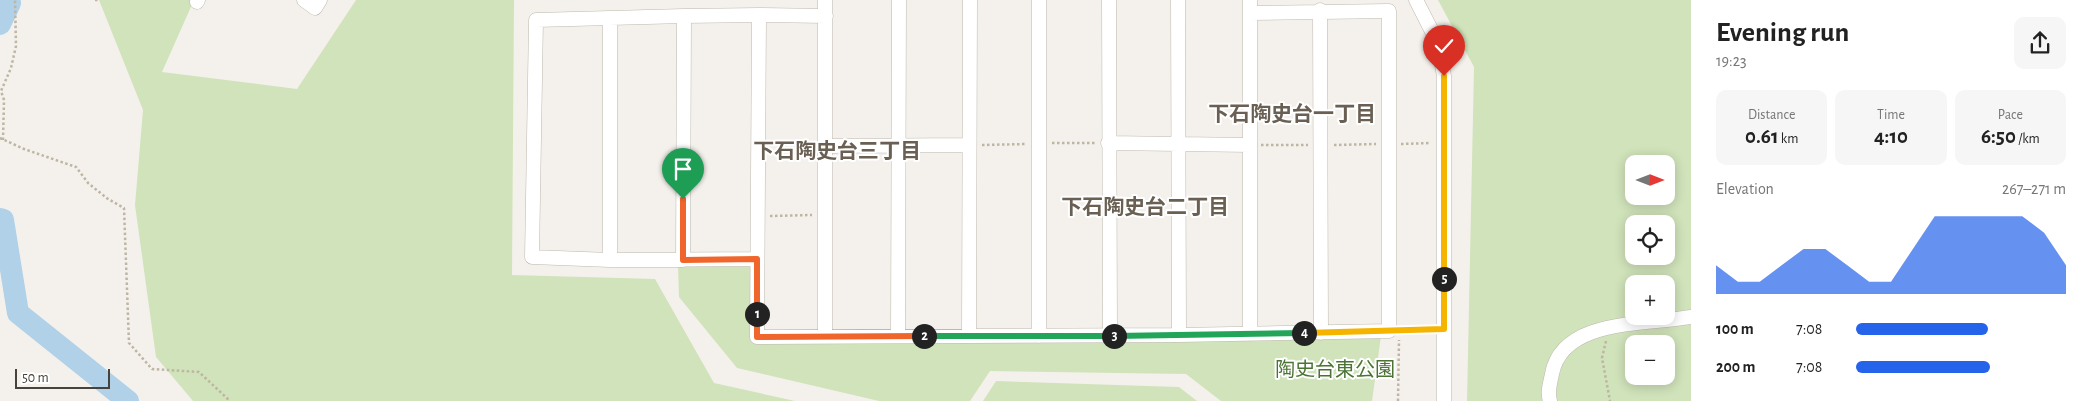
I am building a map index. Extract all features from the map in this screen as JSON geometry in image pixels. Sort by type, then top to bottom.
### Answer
[{"type":"street","points":[[304,0],[315,8],[320,0]]},
{"type":"street","points":[[825,0],[825,336]]},
{"type":"street","points":[[898,336],[899,0]]},
{"type":"street","points":[[969,336],[970,0]]},
{"type":"street","points":[[1039,0],[1039,336]]},
{"type":"street","points":[[1109,0],[1110,336]]},
{"type":"street","points":[[1178,0],[1179,335]]},
{"type":"street","points":[[1416,0],[1438,43],[1444,76],[1444,401]]},
{"type":"street","points":[[759,15],[757,337],[1110,336],[1321,333],[1394,331],[1389,144],[1389,11],[1250,6],[1250,334]]},
{"type":"street","points":[[1320,10],[1321,333]]},
{"type":"street","points":[[757,259],[610,260],[532,257],[536,20],[684,16],[826,16]]},
{"type":"street","points":[[683,260],[684,16]]},
{"type":"street","points":[[610,18],[610,260]]},
{"type":"street","points":[[1108,143],[1250,145]]},
{"type":"street","points":[[826,146],[969,145]]},
{"type":"street","points":[[1550,401],[1548,394],[1553,368],[1564,348],[1585,333],[1609,327],[1691,317]]},
{"type":"path","points":[[14,0],[16,46],[11,68],[1,91],[4,100],[1,139],[76,167],[88,182],[108,200],[124,208],[129,343],[152,369],[199,372],[230,401]]},
{"type":"path","points":[[95,0],[100,0]]},
{"type":"path","points":[[1250,145],[1445,143]]},
{"type":"path","points":[[757,216],[826,214]]},
{"type":"path","points":[[1609,327],[1602,358],[1610,401]]},
{"type":"path","points":[[1398,401],[1394,331],[1444,329]]},
{"type":"green space","points":[[99,0],[194,0],[162,72],[297,89],[356,0],[514,0],[512,275],[655,279],[714,383],[795,401],[193,401],[156,357],[135,205],[143,110]]},
{"type":"green space","points":[[1438,0],[1691,0],[1691,401],[1467,401],[1474,67]]},
{"type":"green space","name":"陶史台東公園","points":[[751,264],[752,341],[1381,336],[1372,401],[1221,401],[1186,374],[990,371],[970,401],[879,401],[737,368],[679,297],[678,265]]},
{"type":"green space","points":[[996,381],[1179,387],[1197,401],[983,401]]},
{"type":"waterway","points":[[0,24],[10,3],[3,0]]},
{"type":"waterway","points":[[0,219],[3,220],[18,313],[128,401]]},
{"type":"district","name":"下石陶史台一丁目","points":[[1292,114]]},
{"type":"district","name":"下石陶史台三丁目","points":[[837,151]]},
{"type":"district","name":"下石陶史台二丁目","points":[[1145,207]]},
{"type":"route","points":[[683,199],[683,260],[757,259],[757,337],[1179,335],[1444,329],[1444,76]]}]
